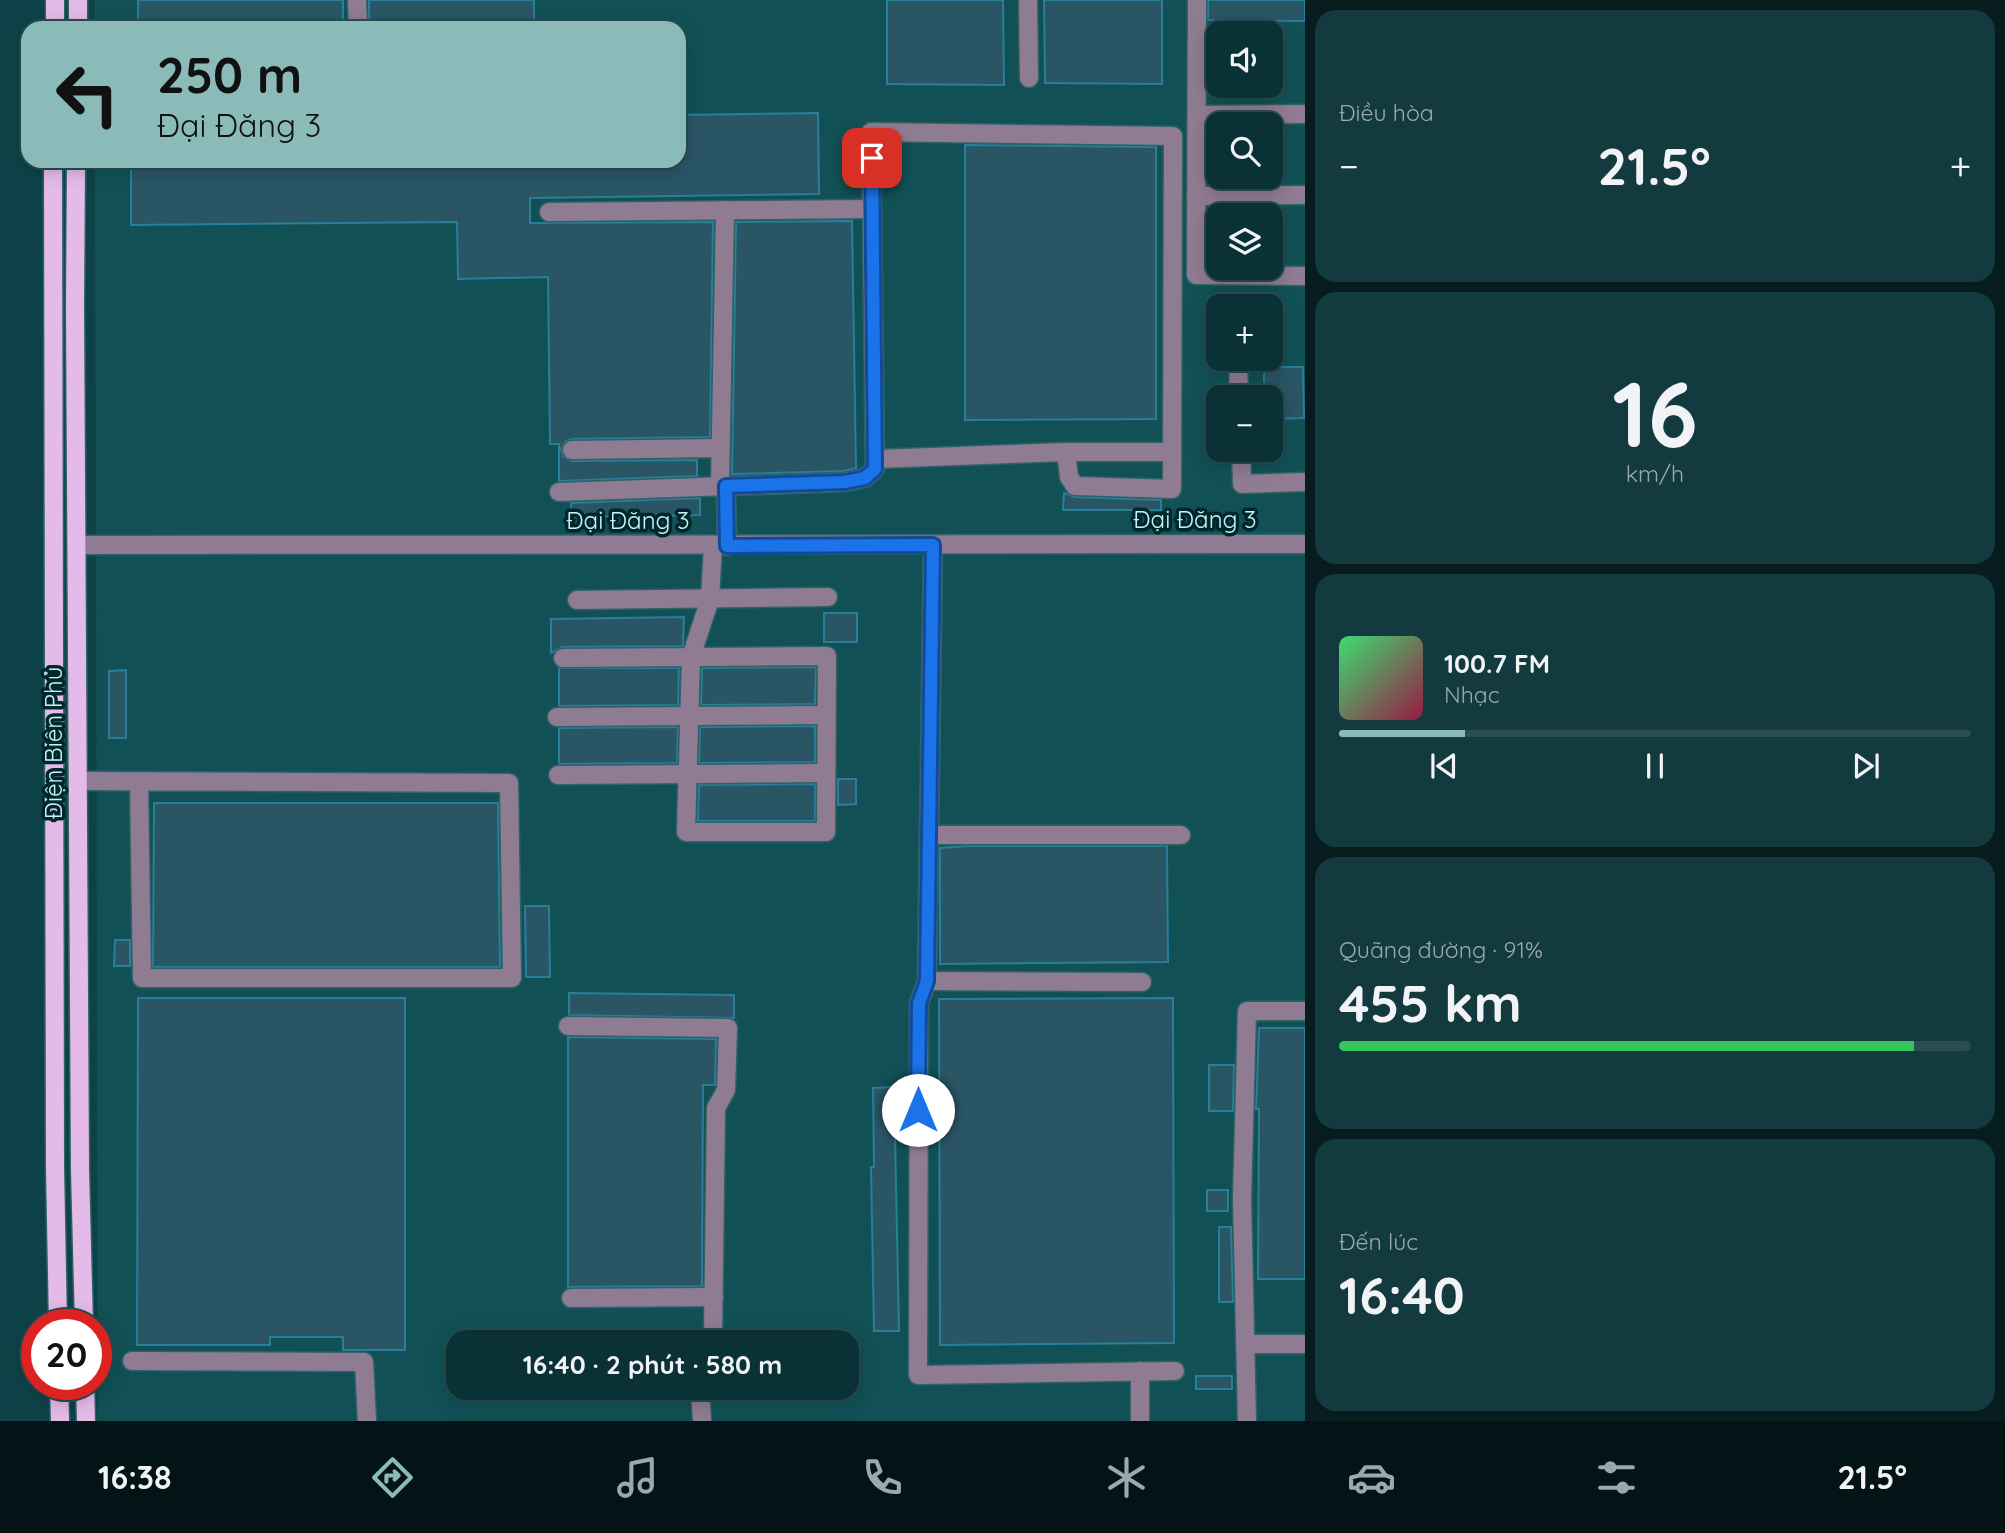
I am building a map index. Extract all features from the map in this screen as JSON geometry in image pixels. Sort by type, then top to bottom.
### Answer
[{"type":"main road","points":[[55,0],[55,21]]},
{"type":"main road","points":[[78,0],[78,21]]},
{"type":"main road","name":"Điện Biên Phủ","points":[[53,168],[55,1167],[58,1309]]},
{"type":"main road","name":"Điện Biên Phủ","points":[[76,168],[80,1170],[84,1309]]},
{"type":"main road","points":[[59,1400],[60,1421]]},
{"type":"main road","points":[[85,1400],[86,1421]]},
{"type":"street","points":[[357,0],[358,21]]},
{"type":"street","points":[[1028,0],[1029,78]]},
{"type":"street","points":[[1197,0],[1196,275],[1305,276]]},
{"type":"street","points":[[1197,115],[1305,114]]},
{"type":"street","points":[[559,492],[845,482],[865,478],[875,469],[871,132],[1172,136],[1172,489],[1075,486],[1069,477],[1066,452]]},
{"type":"street","points":[[1196,196],[1305,195]]},
{"type":"street","points":[[549,212],[872,209]]},
{"type":"street","points":[[563,659],[691,657],[827,656],[825,832],[687,832],[691,657],[710,599],[720,546],[723,486],[720,448],[724,211]]},
{"type":"street","points":[[572,450],[720,448]]},
{"type":"street","points":[[876,459],[1066,452],[1172,452]]},
{"type":"street","points":[[1241,462],[1242,484],[1305,482]]},
{"type":"street","name":"Đại Đăng 3","points":[[78,545],[1305,544]]},
{"type":"street","points":[[933,545],[927,981],[919,1003],[918,1375],[1175,1371]]},
{"type":"street","points":[[577,600],[828,597]]},
{"type":"street","points":[[556,717],[826,715]]},
{"type":"street","points":[[558,775],[826,774]]},
{"type":"street","points":[[79,782],[509,783],[512,978],[142,978],[139,783]]},
{"type":"street","points":[[929,835],[1181,835]]},
{"type":"street","points":[[927,981],[1142,982]]},
{"type":"street","points":[[1247,1421],[1242,1199],[1247,1011],[1305,1011]]},
{"type":"street","points":[[568,1026],[728,1028],[726,1090],[716,1108],[712,1330]]},
{"type":"street","points":[[55,1167],[80,1170]]},
{"type":"street","points":[[571,1298],[714,1297]]},
{"type":"street","points":[[1246,1344],[1305,1344]]},
{"type":"street","points":[[132,1362],[364,1362],[367,1421]]},
{"type":"street","points":[[1140,1371],[1140,1421]]},
{"type":"street","points":[[701,1400],[702,1421]]},
{"type":"shaded area","points":[[94,0],[1305,0],[1305,1421],[98,1421],[98,1400],[112,1400],[112,1309],[98,1309],[95,168],[686,168],[686,21],[94,21]]},
{"type":"building","points":[[138,0],[343,0],[343,21],[138,21]]},
{"type":"building","points":[[369,0],[534,0],[534,21],[369,21]]},
{"type":"building","points":[[887,0],[1003,0],[1004,85],[887,84]]},
{"type":"building","points":[[1044,0],[1162,0],[1162,84],[1045,83]]},
{"type":"building","points":[[1208,0],[1305,0],[1305,21],[1208,20]]},
{"type":"building","points":[[818,113],[819,194],[530,198],[530,223],[713,222],[710,437],[572,439],[566,441],[561,449],[563,456],[572,461],[697,460],[697,476],[559,481],[559,444],[550,444],[548,277],[458,279],[457,222],[131,225],[131,168],[686,168],[686,115]]},
{"type":"building","points":[[965,145],[1156,147],[1156,419],[965,420]]},
{"type":"building","points":[[852,221],[856,468],[844,471],[732,474],[736,222]]},
{"type":"building","points":[[1303,367],[1304,418],[1283,419],[1283,385],[1264,385],[1264,371]]},
{"type":"building","points":[[1064,493],[1075,497],[1161,500],[1161,510],[1063,510]]},
{"type":"building","points":[[700,498],[700,515],[571,517],[571,503]]},
{"type":"building","points":[[824,613],[857,613],[857,642],[824,642]]},
{"type":"building","points":[[684,617],[683,646],[563,647],[551,653],[551,619]]},
{"type":"building","points":[[816,667],[815,704],[701,705],[702,668]]},
{"type":"building","points":[[559,668],[679,668],[678,705],[559,706]]},
{"type":"building","points":[[126,670],[126,738],[109,738],[109,671]]},
{"type":"building","points":[[815,726],[815,762],[699,763],[700,727]]},
{"type":"building","points":[[678,727],[677,763],[559,764],[559,728]]},
{"type":"building","points":[[838,779],[856,779],[856,804],[838,805]]},
{"type":"building","points":[[815,784],[815,821],[698,821],[699,785]]},
{"type":"building","points":[[154,803],[498,803],[500,967],[153,967]]},
{"type":"building","points":[[1167,846],[1168,962],[940,964],[940,848]]},
{"type":"building","points":[[525,906],[549,906],[550,977],[526,977]]},
{"type":"building","points":[[115,940],[130,940],[130,966],[114,966]]},
{"type":"building","points":[[569,993],[734,995],[734,1018],[569,1015]]},
{"type":"building","points":[[138,998],[405,998],[405,1350],[343,1350],[343,1337],[270,1337],[270,1345],[137,1345]]},
{"type":"building","points":[[1173,998],[1174,1343],[940,1345],[939,999]]},
{"type":"building","points":[[1259,1028],[1305,1028],[1305,1279],[1258,1279],[1259,1109],[1256,1109]]},
{"type":"building","points":[[568,1037],[716,1039],[715,1085],[703,1085],[702,1286],[568,1287]]},
{"type":"building","points":[[1209,1065],[1234,1065],[1233,1111],[1209,1111]]},
{"type":"building","points":[[894,1087],[899,1331],[874,1331],[871,1167],[874,1167],[873,1088]]},
{"type":"building","points":[[1207,1190],[1228,1190],[1228,1211],[1207,1211]]},
{"type":"building","points":[[1219,1227],[1231,1227],[1233,1302],[1219,1302]]},
{"type":"building","points":[[1196,1376],[1232,1376],[1232,1389],[1196,1389]]},
{"type":"route","points":[[872,158],[875,469],[865,478],[845,482],[726,486],[727,546],[933,545],[927,981],[919,1003],[918,1110]]}]
